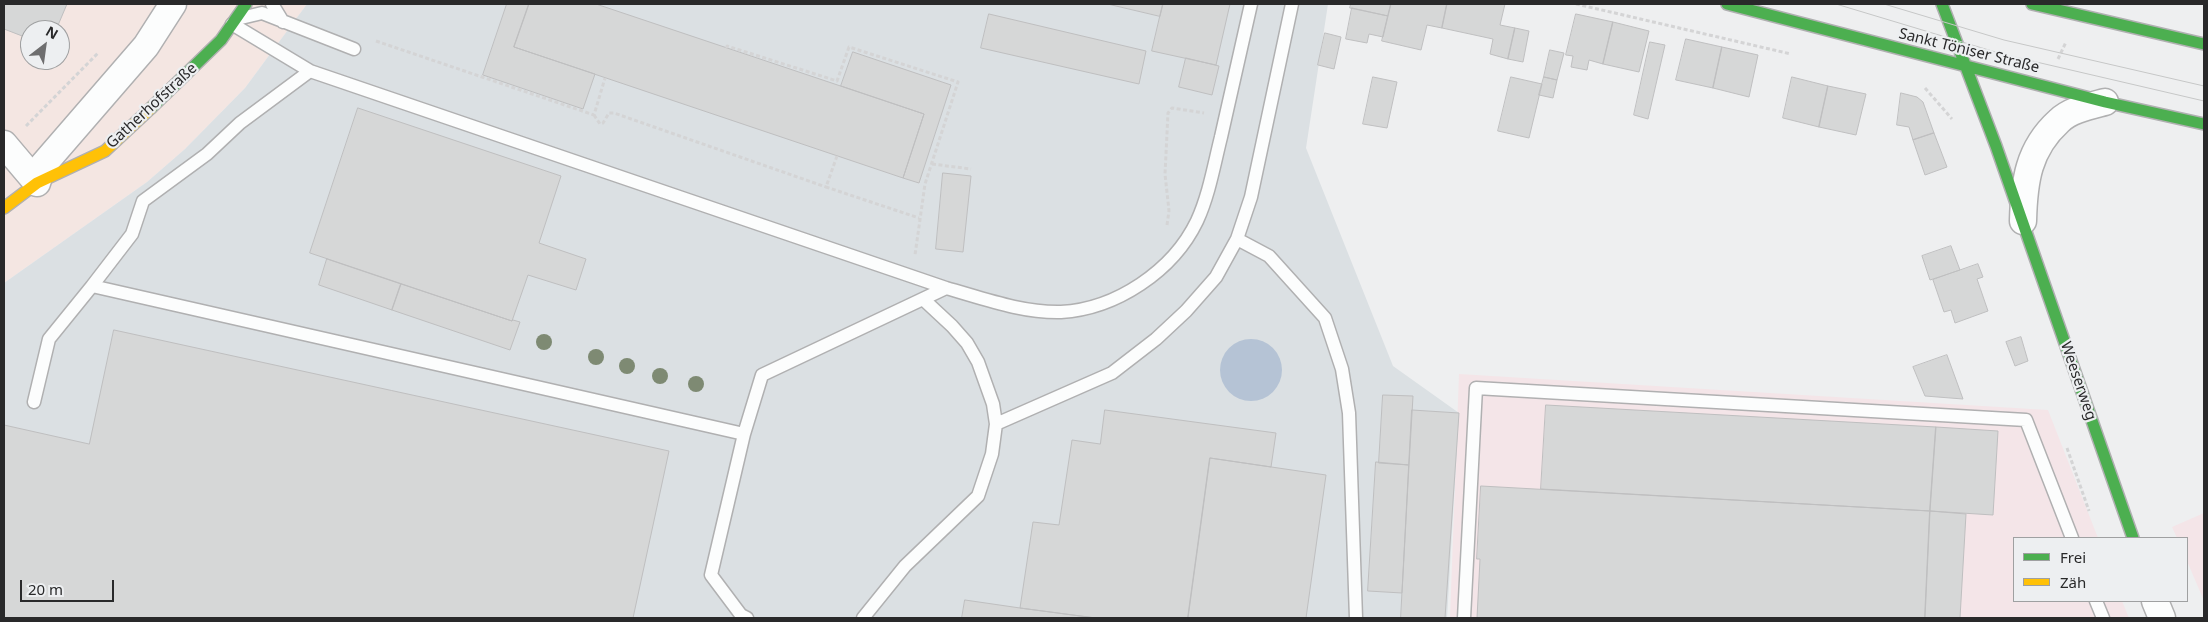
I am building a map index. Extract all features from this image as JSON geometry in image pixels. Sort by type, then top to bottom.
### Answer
[{"type":"street","name":"Gatherhofstraße","points":[[37,183],[43,165],[146,46],[174,4]]},
{"type":"street","name":"Gatherhofstraße","points":[[4,208],[37,183],[105,151],[221,40],[246,4]]},
{"type":"street","name":"Sankt Töniser Straße","points":[[1727,4],[2105,102],[2204,124]]},
{"type":"street","name":"Weeserweg","points":[[1942,4],[2023,224],[2133,537]]},
{"type":"street","points":[[2032,4],[2204,44]]},
{"type":"street","name":"Weeserweg","points":[[2023,224],[2025,182],[2028,167],[2038,147],[2059,120],[2082,108],[2105,102]]},
{"type":"street","points":[[5,145],[37,183]]},
{"type":"street","points":[[2155,602],[2162,618]]},
{"type":"lane","points":[[272,4],[283,22]]},
{"type":"lane","points":[[233,22],[310,71],[946,288],[991,301],[1034,310],[1062,312],[1096,304],[1128,293],[1154,275],[1176,253],[1197,221],[1209,186],[1251,4]]},
{"type":"lane","points":[[996,424],[1112,372],[1156,339],[1216,277],[1237,239],[1251,197],[1292,4]]},
{"type":"lane","points":[[233,22],[255,13],[262,13],[354,49]]},
{"type":"lane","points":[[34,402],[49,339],[132,234],[143,201],[207,154],[240,123],[310,71]]},
{"type":"lane","points":[[1237,239],[1269,256],[1325,318],[1342,369],[1349,413],[1356,618]]},
{"type":"lane","points":[[92,286],[744,434]]},
{"type":"lane","points":[[747,618],[741,615],[711,575],[744,434],[762,375],[946,288]]},
{"type":"lane","points":[[863,618],[905,566],[978,496],[992,454],[996,424],[993,404],[978,362],[967,343],[923,298]]},
{"type":"lane","points":[[1464,618],[1476,388],[2026,420],[2072,537]]},
{"type":"lane","points":[[2096,602],[2103,618]]},
{"type":"path","points":[[1576,4],[1793,54]]},
{"type":"path","points":[[368,39],[594,115],[600,124],[603,123],[609,113],[614,113],[920,218]]},
{"type":"path","points":[[728,48],[727,46],[837,82],[849,47],[958,82],[925,184],[914,259]]},
{"type":"path","points":[[5,145],[100,51]]},
{"type":"path","points":[[594,115],[605,78]]},
{"type":"path","points":[[1166,232],[1169,211],[1165,174],[1168,112],[1175,108],[1210,114]]},
{"type":"path","points":[[826,187],[837,156]]},
{"type":"path","points":[[932,164],[972,169]]},
{"type":"shaded area","points":[[4,4],[307,4],[245,88],[185,149],[147,182],[4,283]]},
{"type":"shaded area","points":[[307,4],[1328,4],[1306,148],[1393,366],[1459,413],[1447,618],[4,618],[4,283],[147,182],[185,149],[245,88]]},
{"type":"shaded area","points":[[1459,374],[2048,410],[2098,537],[2013,537],[2013,602],[2122,602],[2129,618],[1450,618]]},
{"type":"shaded area","points":[[2204,513],[2204,601],[2188,563],[2188,537],[2177,537],[2172,527]]},
{"type":"water","points":[[1251,339],[1268,344],[1273,348],[1277,353],[1282,370],[1277,387],[1273,392],[1268,396],[1251,401],[1234,396],[1229,392],[1225,387],[1220,370],[1225,353],[1229,348],[1234,344]]},
{"type":"building","points":[[4,4],[67,4],[60,20],[20,20],[20,35],[4,29]]},
{"type":"building","points":[[507,4],[529,4],[514,47],[595,74],[583,109],[483,75]]},
{"type":"building","points":[[529,4],[596,4],[924,114],[903,178],[514,47]]},
{"type":"building","points":[[1108,4],[1163,4],[1160,16]]},
{"type":"building","points":[[1163,4],[1230,4],[1216,65],[1152,51]]},
{"type":"building","points":[[1351,4],[1391,4],[1388,16],[1350,8]]},
{"type":"building","points":[[1391,4],[1447,4],[1442,28],[1427,25],[1421,50],[1382,41]]},
{"type":"building","points":[[1447,4],[1505,4],[1500,25],[1515,28],[1508,59],[1490,54],[1493,39],[1442,28]]},
{"type":"building","points":[[1352,8],[1388,16],[1383,37],[1369,34],[1367,43],[1346,39]]},
{"type":"building","points":[[989,14],[1146,51],[1139,84],[981,48]]},
{"type":"building","points":[[1576,14],[1613,22],[1603,64],[1589,60],[1587,70],[1571,67],[1573,56],[1566,55]]},
{"type":"building","points":[[1613,22],[1649,31],[1639,72],[1603,64]]},
{"type":"building","points":[[1515,28],[1529,31],[1523,62],[1508,59]]},
{"type":"building","points":[[1325,33],[1341,37],[1334,69],[1318,65]]},
{"type":"building","points":[[1686,39],[1722,47],[1713,88],[1676,80]]},
{"type":"building","points":[[1650,42],[1665,45],[1648,119],[1634,115]]},
{"type":"building","points":[[1722,47],[1758,55],[1749,97],[1713,88]]},
{"type":"building","points":[[1550,50],[1564,53],[1557,80],[1544,77]]},
{"type":"building","points":[[853,52],[951,85],[919,183],[903,178],[924,114],[841,86]]},
{"type":"building","points":[[1186,58],[1219,66],[1212,95],[1179,87]]},
{"type":"building","points":[[1373,77],[1397,82],[1387,128],[1363,124]]},
{"type":"building","points":[[1511,77],[1542,84],[1529,138],[1498,131]]},
{"type":"building","points":[[1544,77],[1557,80],[1553,98],[1539,95]]},
{"type":"building","points":[[1792,77],[1828,86],[1819,127],[1783,118]]},
{"type":"building","points":[[1828,86],[1866,94],[1856,135],[1819,127]]},
{"type":"building","points":[[1901,93],[1917,97],[1923,102],[1934,133],[1913,140],[1909,127],[1897,125]]},
{"type":"building","points":[[358,108],[561,176],[539,243],[586,259],[576,290],[528,275],[512,321],[310,253]]},
{"type":"building","points":[[1934,133],[1947,167],[1925,175],[1913,140]]},
{"type":"building","points":[[943,173],[971,176],[963,252],[936,249]]},
{"type":"building","points":[[1951,246],[1960,270],[1930,280],[1922,256]]},
{"type":"building","points":[[327,259],[401,284],[392,310],[319,285]]},
{"type":"building","points":[[1978,264],[1983,277],[1977,279],[1988,311],[1955,323],[1951,310],[1944,312],[1933,280]]},
{"type":"building","points":[[401,284],[520,322],[510,350],[392,310]]},
{"type":"building","points":[[114,330],[669,451],[633,618],[4,618],[4,425],[89,444]]},
{"type":"building","points":[[2021,337],[2028,361],[2015,366],[2006,342]]},
{"type":"building","points":[[1947,355],[1963,399],[1925,396],[1913,367]]},
{"type":"building","points":[[1383,395],[1413,396],[1409,465],[1379,463]]},
{"type":"building","points":[[1546,405],[1936,427],[1930,511],[1541,489]]},
{"type":"building","points":[[1105,410],[1276,433],[1271,467],[1210,458],[1188,618],[1096,618],[1020,608],[1033,522],[1059,525],[1072,440],[1100,444]]},
{"type":"building","points":[[1412,410],[1459,413],[1445,618],[1401,618]]},
{"type":"building","points":[[1936,427],[1998,431],[1993,515],[1930,511]]},
{"type":"building","points":[[1210,458],[1326,475],[1306,618],[1188,618]]},
{"type":"building","points":[[1376,462],[1409,465],[1402,593],[1368,591]]},
{"type":"building","points":[[1481,486],[1930,511],[1925,618],[1477,618],[1480,559],[1477,559]]},
{"type":"building","points":[[1930,511],[1966,514],[1960,618],[1925,618]]},
{"type":"building","points":[[965,600],[1020,608],[1095,618],[962,618]]},
{"type":"tram line","points":[[1836,4],[2002,54],[2204,101]]},
{"type":"tram line","points":[[1884,4],[2004,40],[2204,86]]},
{"type":"traffic: fast","points":[[151,108],[221,40],[246,4]]},
{"type":"traffic: fast","points":[[1727,4],[2105,102],[2204,124]]},
{"type":"traffic: fast","points":[[1942,4],[1996,146],[2133,537]]},
{"type":"traffic: fast","points":[[2032,4],[2204,44]]},
{"type":"traffic: slow","points":[[4,208],[37,183],[105,151],[151,108]]}]
